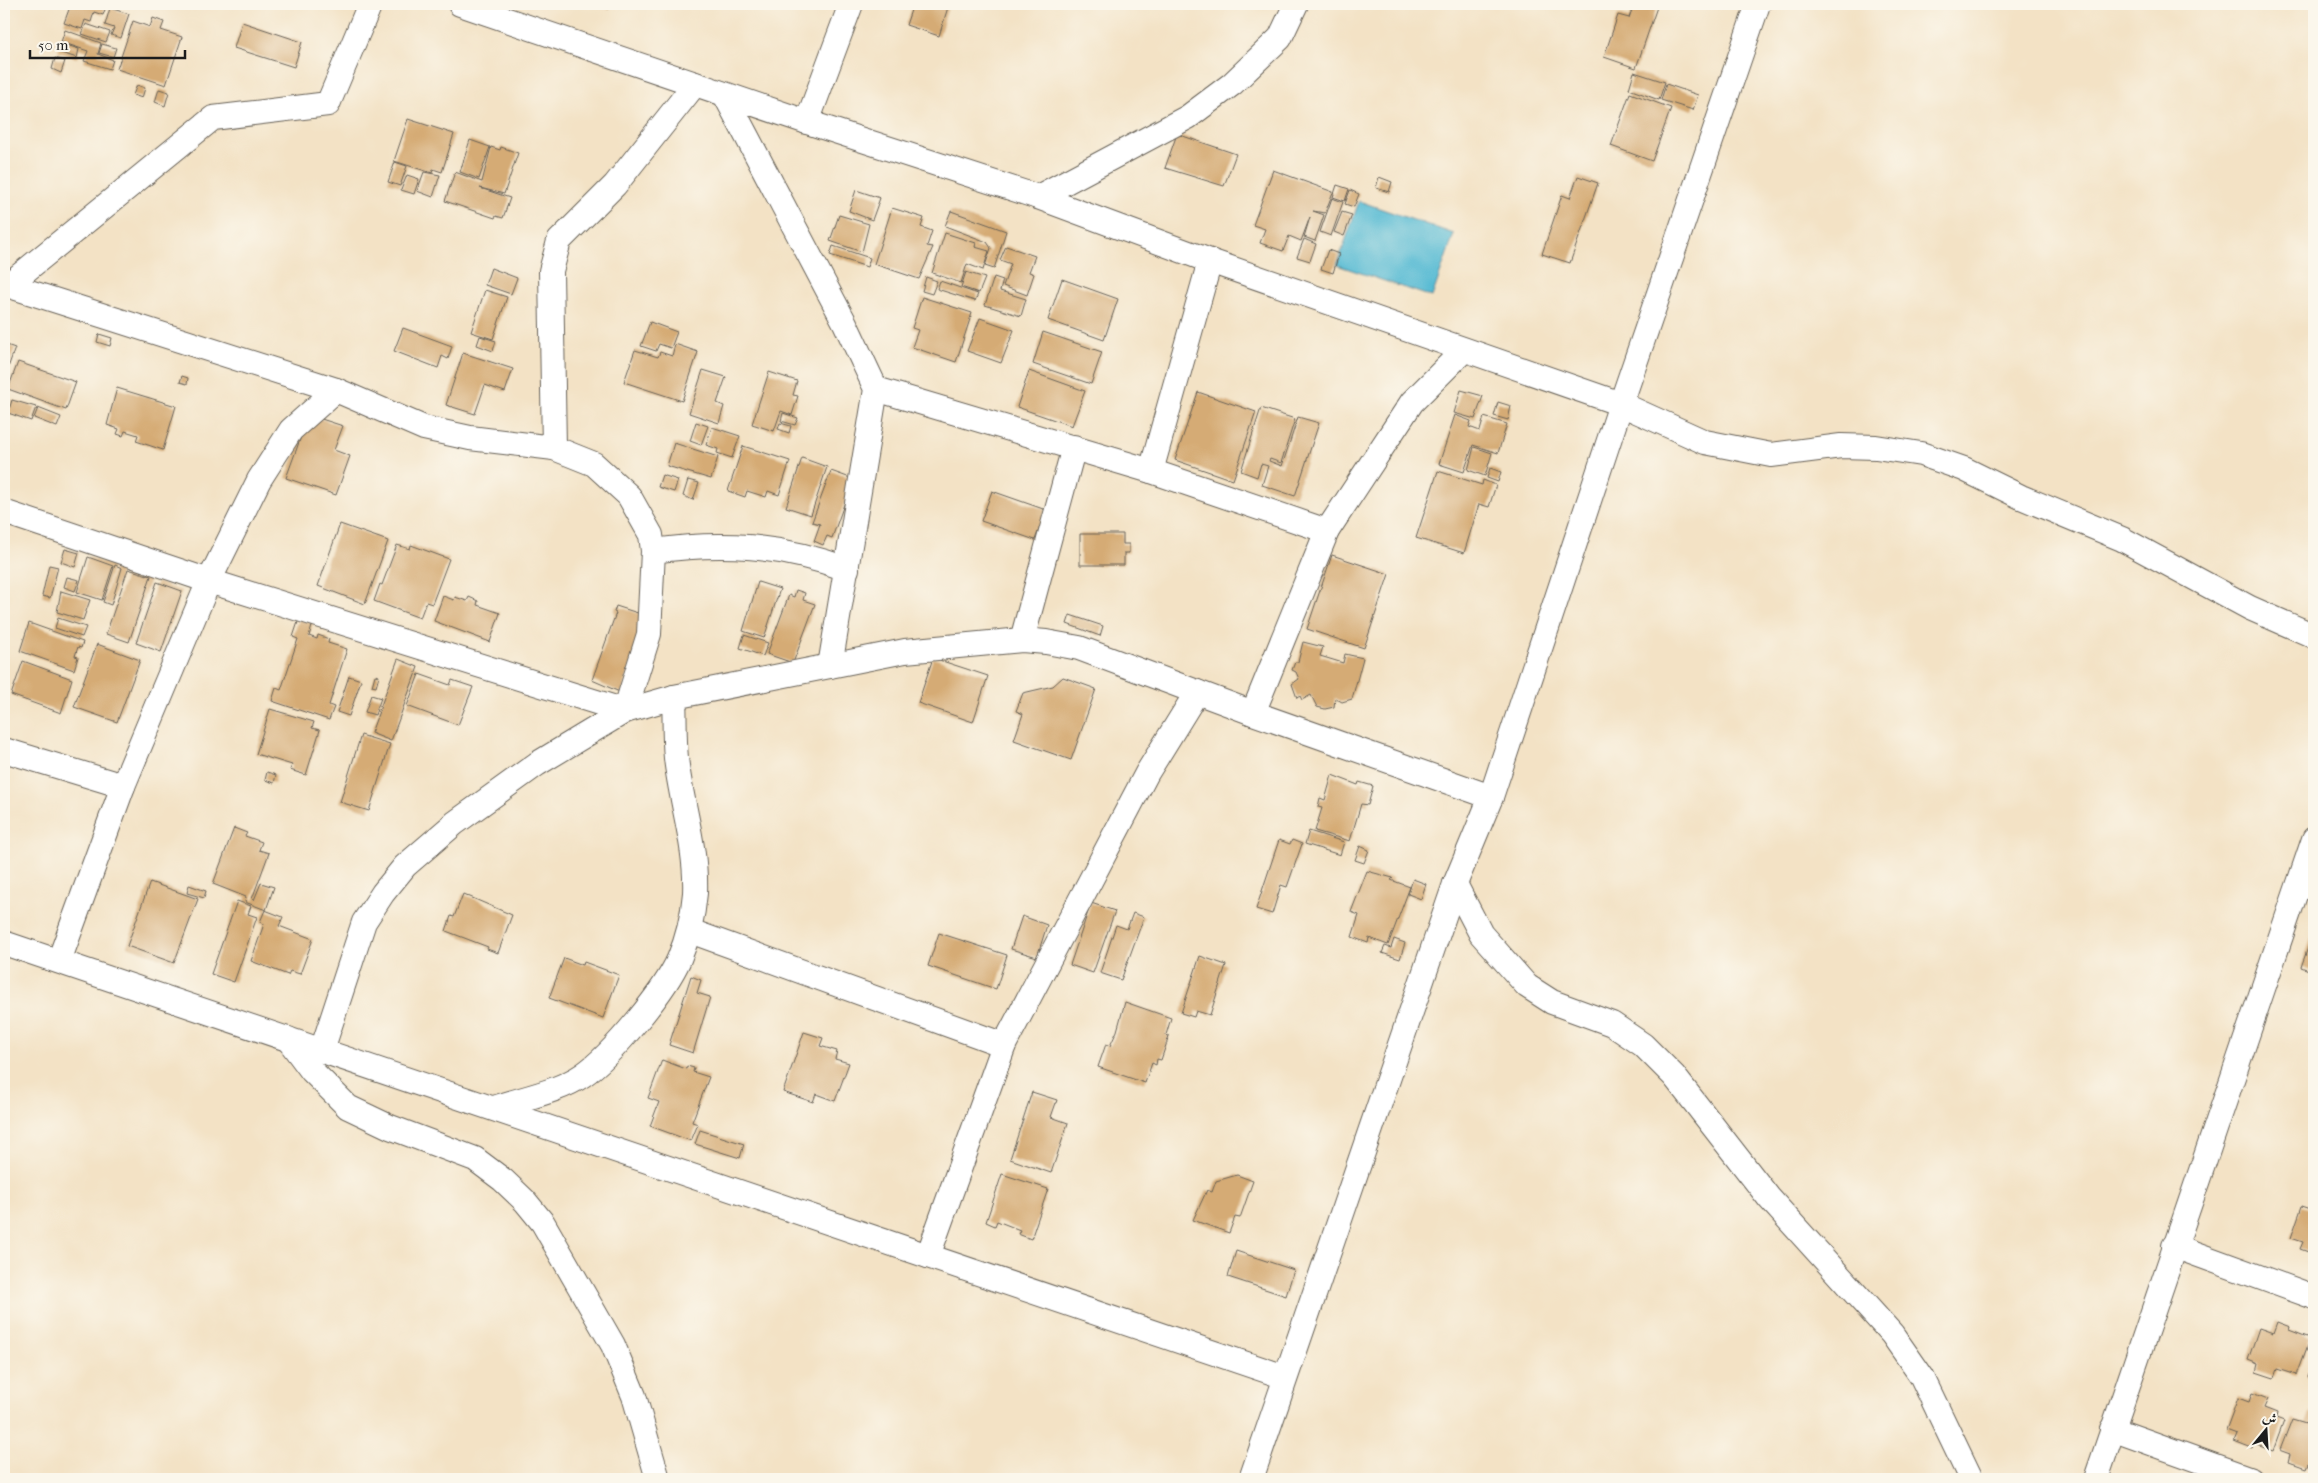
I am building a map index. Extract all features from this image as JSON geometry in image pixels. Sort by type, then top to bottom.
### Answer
[{"type":"street","points":[[6,285],[214,118],[328,104],[370,4]]},
{"type":"street","points":[[460,4],[807,122],[1038,197],[1210,261],[1621,404],[1705,442],[1771,455],[1841,446],[1876,447],[1921,454],[1964,470],[2021,497],[2122,539],[2250,608],[2314,636]]},
{"type":"street","points":[[807,122],[851,4]]},
{"type":"street","points":[[1038,197],[1188,117],[1232,84],[1280,38],[1296,4]]},
{"type":"street","points":[[1251,1479],[1455,884],[1491,797],[1621,404],[1757,4]]},
{"type":"street","points":[[554,448],[551,271],[559,241],[615,185],[695,84]]},
{"type":"street","points":[[725,94],[845,323],[876,389],[830,666]]},
{"type":"street","points":[[1151,471],[1210,261]]},
{"type":"street","points":[[6,285],[336,390],[424,428],[470,438],[554,448],[594,464],[629,496],[651,535],[653,551],[649,634],[625,711]]},
{"type":"street","points":[[1253,713],[1327,531],[1412,402],[1464,350]]},
{"type":"street","points":[[876,389],[1151,471],[1327,531]]},
{"type":"street","points":[[59,961],[123,786],[209,580],[259,480],[291,430],[336,390]]},
{"type":"street","points":[[1022,640],[1074,447]]},
{"type":"street","points":[[4,512],[209,580],[625,711]]},
{"type":"street","points":[[653,551],[718,544],[752,546],[808,556],[846,569]]},
{"type":"street","points":[[322,1050],[364,922],[383,893],[405,866],[455,824],[537,764],[625,711],[674,698],[905,651],[1022,640],[1046,642],[1080,648],[1253,713],[1491,797]]},
{"type":"street","points":[[928,1256],[1004,1045],[1147,773],[1197,692]]},
{"type":"street","points":[[494,1108],[561,1085],[583,1075],[617,1044],[654,1000],[679,960],[690,931],[695,893],[693,852],[676,757],[674,698]]},
{"type":"street","points":[[4,750],[123,786]]},
{"type":"street","points":[[2096,1479],[2174,1246],[2312,850]]},
{"type":"street","points":[[1455,884],[1482,934],[1527,986],[1552,1002],[1612,1024],[1644,1045],[1674,1076],[1769,1198],[1892,1334],[1922,1377],[1971,1479]]},
{"type":"street","points":[[690,931],[1004,1045]]},
{"type":"street","points":[[4,944],[494,1108],[1285,1377]]},
{"type":"street","points":[[288,1039],[312,1071],[348,1106],[390,1127],[475,1160],[503,1180],[525,1201],[543,1223],[614,1345],[634,1396],[658,1479]]},
{"type":"street","points":[[2174,1246],[2314,1297]]},
{"type":"street","points":[[2112,1429],[2251,1479]]},
{"type":"water","points":[[1359,201],[1454,234],[1432,297],[1337,265]]},
{"type":"building","points":[[71,4],[107,4],[103,15],[94,12],[91,22],[85,20],[82,29],[64,23]]},
{"type":"building","points":[[594,4],[611,4],[609,9]]},
{"type":"building","points":[[913,4],[949,4],[939,36],[906,25]]},
{"type":"building","points":[[1634,4],[1658,4],[1636,68],[1604,57],[1618,15],[1629,18]]},
{"type":"building","points":[[110,8],[129,14],[121,38],[111,35],[114,28],[105,25]]},
{"type":"building","points":[[153,18],[164,22],[161,30],[182,37],[166,85],[117,69],[133,21],[150,27]]},
{"type":"building","points":[[242,22],[302,42],[294,67],[234,48]]},
{"type":"building","points":[[86,24],[110,32],[106,42],[82,34]]},
{"type":"building","points":[[65,30],[101,43],[98,54],[113,60],[110,69],[84,61],[88,51],[61,42]]},
{"type":"building","points":[[60,43],[79,49],[77,58],[58,52]]},
{"type":"building","points":[[102,44],[116,48],[113,57],[99,53]]},
{"type":"building","points":[[55,58],[65,61],[61,73],[52,69]]},
{"type":"building","points":[[1634,72],[1665,82],[1659,100],[1629,89]]},
{"type":"building","points":[[1666,84],[1698,95],[1693,110],[1661,100]]},
{"type":"building","points":[[137,85],[145,88],[142,98],[133,95]]},
{"type":"building","points":[[159,89],[169,92],[165,106],[155,102]]},
{"type":"building","points":[[1630,93],[1671,108],[1652,161],[1611,146]]},
{"type":"building","points":[[408,119],[454,134],[442,172],[433,169],[432,173],[394,161]]},
{"type":"building","points":[[1177,134],[1236,154],[1224,186],[1165,168]]},
{"type":"building","points":[[470,140],[490,147],[479,179],[460,172]]},
{"type":"building","points":[[491,147],[500,150],[501,147],[518,153],[504,194],[480,188],[510,198],[503,218],[496,216],[495,218],[445,201],[455,172],[482,182]]},
{"type":"building","points":[[395,162],[407,166],[400,186],[388,182]]},
{"type":"building","points":[[1273,170],[1333,192],[1325,213],[1313,211],[1324,215],[1315,241],[1304,237],[1310,217],[1301,241],[1289,236],[1283,251],[1260,243],[1265,229],[1253,225]]},
{"type":"building","points":[[424,172],[440,175],[433,197],[417,191]]},
{"type":"building","points":[[407,175],[419,179],[414,194],[401,190]]},
{"type":"building","points":[[1578,176],[1598,183],[1570,263],[1542,254],[1562,195],[1570,198]]},
{"type":"building","points":[[1379,177],[1392,182],[1389,192],[1376,188]]},
{"type":"building","points":[[1337,185],[1349,189],[1345,201],[1333,197]]},
{"type":"building","points":[[856,190],[880,198],[872,220],[849,211]]},
{"type":"building","points":[[1350,190],[1359,194],[1354,207],[1345,204]]},
{"type":"building","points":[[1332,198],[1343,202],[1331,236],[1320,232]]},
{"type":"building","points":[[892,208],[924,218],[921,227],[932,231],[927,246],[933,247],[919,279],[874,264]]},
{"type":"building","points":[[951,211],[1006,231],[994,269],[985,266],[991,248],[987,242],[945,226]]},
{"type":"building","points":[[1342,212],[1352,215],[1344,236],[1334,232]]},
{"type":"building","points":[[839,215],[869,224],[862,252],[830,241]]},
{"type":"building","points":[[945,233],[976,243],[975,247],[989,251],[983,270],[967,264],[961,283],[932,273]]},
{"type":"building","points":[[1304,239],[1316,244],[1310,261],[1297,257]]},
{"type":"building","points":[[833,246],[870,258],[867,267],[830,255]]},
{"type":"building","points":[[1006,246],[1035,256],[1029,272],[1034,274],[1027,295],[1003,286],[1011,264],[1000,260]]},
{"type":"building","points":[[1328,250],[1339,254],[1333,273],[1321,269]]},
{"type":"building","points":[[491,268],[517,278],[511,294],[485,285]]},
{"type":"building","points":[[966,272],[985,278],[979,293],[961,287]]},
{"type":"building","points":[[926,277],[937,281],[932,294],[922,291]]},
{"type":"building","points":[[994,277],[1003,280],[1000,291],[1026,299],[1021,316],[985,305]]},
{"type":"building","points":[[1062,279],[1118,299],[1104,340],[1048,320]]},
{"type":"building","points":[[940,281],[978,294],[975,301],[937,289]]},
{"type":"building","points":[[485,290],[507,297],[493,339],[471,332]]},
{"type":"building","points":[[922,297],[972,313],[956,362],[912,347],[918,330],[912,328]]},
{"type":"building","points":[[980,318],[1014,330],[1001,363],[967,351]]},
{"type":"building","points":[[650,322],[677,332],[671,348],[659,344],[656,351],[641,346]]},
{"type":"building","points":[[403,328],[452,346],[448,359],[442,356],[438,368],[394,351]]},
{"type":"building","points":[[1043,332],[1102,352],[1091,384],[1033,364]]},
{"type":"building","points":[[99,334],[112,338],[110,346],[97,342]]},
{"type":"building","points":[[480,336],[496,341],[493,351],[477,345]]},
{"type":"building","points":[[4,344],[15,348],[4,379]]},
{"type":"building","points":[[675,344],[698,352],[682,401],[624,382],[635,350],[658,357],[660,352],[672,356]]},
{"type":"building","points":[[463,353],[513,369],[505,392],[485,385],[475,414],[446,405]]},
{"type":"building","points":[[18,362],[76,382],[66,410],[8,389]]},
{"type":"building","points":[[703,370],[726,377],[717,403],[724,406],[719,423],[689,413]]},
{"type":"building","points":[[1029,371],[1085,391],[1072,426],[1017,407]]},
{"type":"building","points":[[769,372],[797,381],[793,395],[798,396],[792,415],[781,411],[774,431],[752,424]]},
{"type":"building","points":[[182,376],[188,378],[187,384],[180,382]]},
{"type":"building","points":[[117,388],[176,406],[163,450],[136,441],[138,435],[125,431],[123,436],[117,434],[119,429],[107,425]]},
{"type":"building","points":[[1461,390],[1483,396],[1475,419],[1454,413]]},
{"type":"building","points":[[1198,392],[1256,412],[1233,480],[1175,460]]},
{"type":"building","points":[[12,400],[36,407],[31,421],[8,413]]},
{"type":"building","points":[[1498,402],[1511,406],[1508,420],[1494,416]]},
{"type":"building","points":[[38,408],[61,417],[57,427],[34,418]]},
{"type":"building","points":[[1261,408],[1295,419],[1281,463],[1270,459],[1269,461],[1282,466],[1298,417],[1319,423],[1295,496],[1262,485],[1268,466],[1261,464],[1257,477],[1241,471]]},
{"type":"building","points":[[783,413],[798,418],[795,425],[781,421]]},
{"type":"building","points":[[309,415],[343,426],[334,450],[350,456],[336,495],[286,478]]},
{"type":"building","points":[[1455,415],[1471,421],[1469,427],[1480,431],[1484,417],[1507,424],[1498,453],[1473,445],[1464,472],[1439,464]]},
{"type":"building","points":[[696,422],[708,426],[701,445],[690,441]]},
{"type":"building","points":[[780,423],[791,426],[789,433],[778,429]]},
{"type":"building","points":[[712,427],[740,436],[732,458],[717,453],[718,449],[706,445]]},
{"type":"building","points":[[674,443],[718,457],[711,479],[667,466]]},
{"type":"building","points":[[743,446],[790,461],[779,495],[768,491],[766,497],[747,491],[745,497],[728,491]]},
{"type":"building","points":[[1474,447],[1492,453],[1485,476],[1468,470]]},
{"type":"building","points":[[802,458],[827,467],[811,515],[786,507]]},
{"type":"building","points":[[1490,468],[1501,472],[1498,482],[1487,478]]},
{"type":"building","points":[[831,471],[853,479],[832,538],[827,536],[823,545],[814,541],[820,524],[812,522]]},
{"type":"building","points":[[1438,471],[1482,485],[1483,480],[1496,485],[1489,507],[1479,504],[1464,553],[1416,538]]},
{"type":"building","points":[[662,475],[678,480],[674,492],[658,487]]},
{"type":"building","points":[[688,480],[699,483],[693,500],[683,496]]},
{"type":"building","points":[[992,491],[1046,510],[1035,540],[981,521]]},
{"type":"building","points":[[340,524],[388,541],[365,604],[318,586]]},
{"type":"building","points":[[1080,534],[1123,534],[1123,544],[1129,544],[1129,553],[1124,553],[1124,565],[1080,565]]},
{"type":"building","points":[[397,545],[410,549],[411,545],[449,559],[432,604],[426,602],[420,618],[374,601]]},
{"type":"building","points":[[65,549],[79,553],[75,567],[61,562]]},
{"type":"building","points":[[1332,555],[1389,574],[1364,648],[1307,629]]},
{"type":"building","points":[[88,557],[113,566],[102,600],[77,592]]},
{"type":"building","points":[[49,565],[58,567],[50,598],[42,596]]},
{"type":"building","points":[[115,565],[122,568],[111,605],[103,602]]},
{"type":"building","points":[[128,569],[151,576],[129,642],[106,634]]},
{"type":"building","points":[[67,577],[79,580],[75,591],[64,587]]},
{"type":"building","points":[[157,582],[182,591],[161,652],[136,643]]},
{"type":"building","points":[[758,582],[780,589],[764,638],[743,631]]},
{"type":"building","points":[[796,590],[805,593],[803,600],[815,604],[793,663],[767,654],[789,595],[794,597]]},
{"type":"building","points":[[61,591],[90,600],[83,620],[57,612]]},
{"type":"building","points":[[443,596],[454,600],[455,597],[467,601],[469,597],[478,601],[477,605],[500,613],[490,642],[434,621]]},
{"type":"building","points":[[616,606],[647,616],[622,693],[592,680],[616,613],[614,612]]},
{"type":"building","points":[[1070,615],[1103,626],[1100,636],[1067,624]]},
{"type":"building","points":[[58,618],[86,627],[82,637],[55,628]]},
{"type":"building","points":[[299,619],[313,623],[309,636],[317,639],[318,635],[329,639],[328,643],[347,649],[329,705],[334,707],[329,720],[272,701],[276,688],[281,690],[298,639],[293,637]]},
{"type":"building","points":[[29,623],[83,642],[81,648],[78,647],[75,656],[78,657],[74,670],[20,651]]},
{"type":"building","points":[[744,635],[768,643],[763,656],[740,648]]},
{"type":"building","points":[[1303,642],[1323,647],[1320,656],[1343,663],[1345,654],[1363,658],[1352,699],[1342,702],[1335,698],[1334,707],[1325,709],[1317,707],[1311,695],[1302,700],[1300,696],[1297,698],[1292,684],[1299,679],[1296,672],[1292,670],[1295,662],[1298,662]]},
{"type":"building","points":[[97,644],[140,660],[117,722],[74,707]]},
{"type":"building","points":[[933,658],[988,676],[973,722],[918,703]]},
{"type":"building","points":[[398,659],[418,667],[391,741],[371,733]]},
{"type":"building","points":[[23,661],[72,679],[61,713],[11,695]]},
{"type":"building","points":[[419,674],[450,685],[452,680],[473,687],[458,725],[407,706]]},
{"type":"building","points":[[375,675],[379,676],[376,687],[372,686]]},
{"type":"building","points":[[349,676],[361,680],[349,716],[337,712]]},
{"type":"building","points":[[1063,677],[1096,689],[1071,760],[1014,740],[1023,714],[1016,711],[1023,693],[1053,686]]},
{"type":"building","points":[[371,695],[381,698],[375,715],[365,712]]},
{"type":"building","points":[[270,709],[314,722],[312,728],[320,730],[306,775],[290,770],[292,765],[256,754]]},
{"type":"building","points":[[361,735],[390,744],[369,811],[340,802]]},
{"type":"building","points":[[267,772],[276,775],[274,783],[265,780]]},
{"type":"building","points":[[1332,775],[1358,785],[1359,782],[1373,786],[1368,805],[1361,804],[1350,841],[1315,831],[1322,808],[1318,807],[1320,798],[1325,800]]},
{"type":"building","points":[[234,828],[247,833],[245,836],[262,842],[259,850],[269,853],[252,899],[254,900],[261,883],[274,887],[266,910],[245,902],[246,897],[213,884]]},
{"type":"building","points":[[1309,831],[1344,842],[1340,855],[1305,844]]},
{"type":"building","points":[[1279,840],[1290,844],[1292,840],[1302,844],[1287,887],[1281,885],[1272,914],[1256,909]]},
{"type":"building","points":[[1360,846],[1369,850],[1364,863],[1355,860]]},
{"type":"building","points":[[1367,871],[1393,878],[1391,880],[1410,887],[1388,945],[1369,938],[1368,943],[1352,937],[1359,915],[1351,912]]},
{"type":"building","points":[[1413,879],[1426,884],[1421,899],[1408,894]]},
{"type":"building","points":[[150,882],[198,899],[174,963],[127,946]]},
{"type":"building","points":[[189,885],[206,891],[204,898],[187,893]]},
{"type":"building","points":[[463,894],[512,915],[498,953],[487,949],[488,947],[446,931],[451,916],[454,917]]},
{"type":"building","points":[[237,901],[251,906],[248,914],[257,917],[234,982],[211,974]]},
{"type":"building","points":[[1091,903],[1115,911],[1093,973],[1070,965]]},
{"type":"building","points":[[265,910],[283,917],[279,926],[313,939],[300,974],[290,971],[288,975],[251,961],[264,924],[260,922]]},
{"type":"building","points":[[1133,913],[1144,917],[1121,980],[1100,973],[1116,925],[1127,929]]},
{"type":"building","points":[[1022,916],[1047,925],[1037,957],[1011,949]]},
{"type":"building","points":[[2314,931],[2314,972],[2301,967]]},
{"type":"building","points":[[939,933],[1007,955],[996,989],[928,966]]},
{"type":"building","points":[[1394,939],[1405,943],[1400,959],[1382,953],[1385,946],[1391,948]]},
{"type":"building","points":[[1200,956],[1226,965],[1210,1015],[1196,1011],[1194,1017],[1181,1013]]},
{"type":"building","points":[[564,958],[583,965],[584,962],[619,975],[603,1018],[549,998]]},
{"type":"building","points":[[691,976],[701,980],[697,993],[710,997],[693,1053],[669,1045]]},
{"type":"building","points":[[1125,1002],[1171,1018],[1166,1035],[1169,1036],[1161,1060],[1157,1059],[1156,1065],[1152,1063],[1145,1083],[1098,1067],[1106,1044],[1110,1046],[1117,1031]]},
{"type":"building","points":[[804,1032],[823,1038],[820,1046],[837,1051],[835,1059],[849,1063],[835,1101],[816,1094],[813,1102],[783,1092]]},
{"type":"building","points":[[662,1060],[686,1069],[687,1066],[694,1068],[693,1072],[709,1077],[692,1122],[698,1124],[691,1141],[650,1126],[659,1102],[648,1098]]},
{"type":"building","points":[[1032,1092],[1057,1100],[1051,1117],[1068,1123],[1051,1173],[1010,1159]]},
{"type":"building","points":[[700,1130],[744,1144],[740,1158],[695,1144]]},
{"type":"building","points":[[1002,1174],[1048,1189],[1031,1239],[1018,1234],[1020,1230],[997,1221],[995,1226],[986,1222]]},
{"type":"building","points":[[1237,1175],[1253,1181],[1240,1218],[1235,1217],[1229,1233],[1193,1220],[1207,1190],[1212,1192],[1216,1181]]},
{"type":"building","points":[[2302,1206],[2314,1210],[2314,1254],[2300,1249],[2303,1242],[2291,1238]]},
{"type":"building","points":[[1236,1251],[1294,1270],[1286,1296],[1228,1277]]},
{"type":"building","points":[[2277,1322],[2290,1327],[2289,1330],[2310,1338],[2296,1375],[2277,1369],[2274,1378],[2256,1372],[2258,1364],[2248,1360],[2259,1328],[2273,1333]]},
{"type":"building","points":[[2314,1362],[2314,1379],[2308,1377]]},
{"type":"building","points":[[2252,1393],[2268,1399],[2264,1408],[2277,1413],[2276,1418],[2284,1421],[2273,1451],[2254,1444],[2252,1448],[2234,1441],[2237,1434],[2226,1430],[2238,1398],[2249,1402]]},
{"type":"building","points":[[2310,1412],[2314,1414],[2314,1465],[2308,1463],[2306,1468],[2289,1462],[2291,1454],[2280,1450],[2292,1419],[2306,1423]]}]
